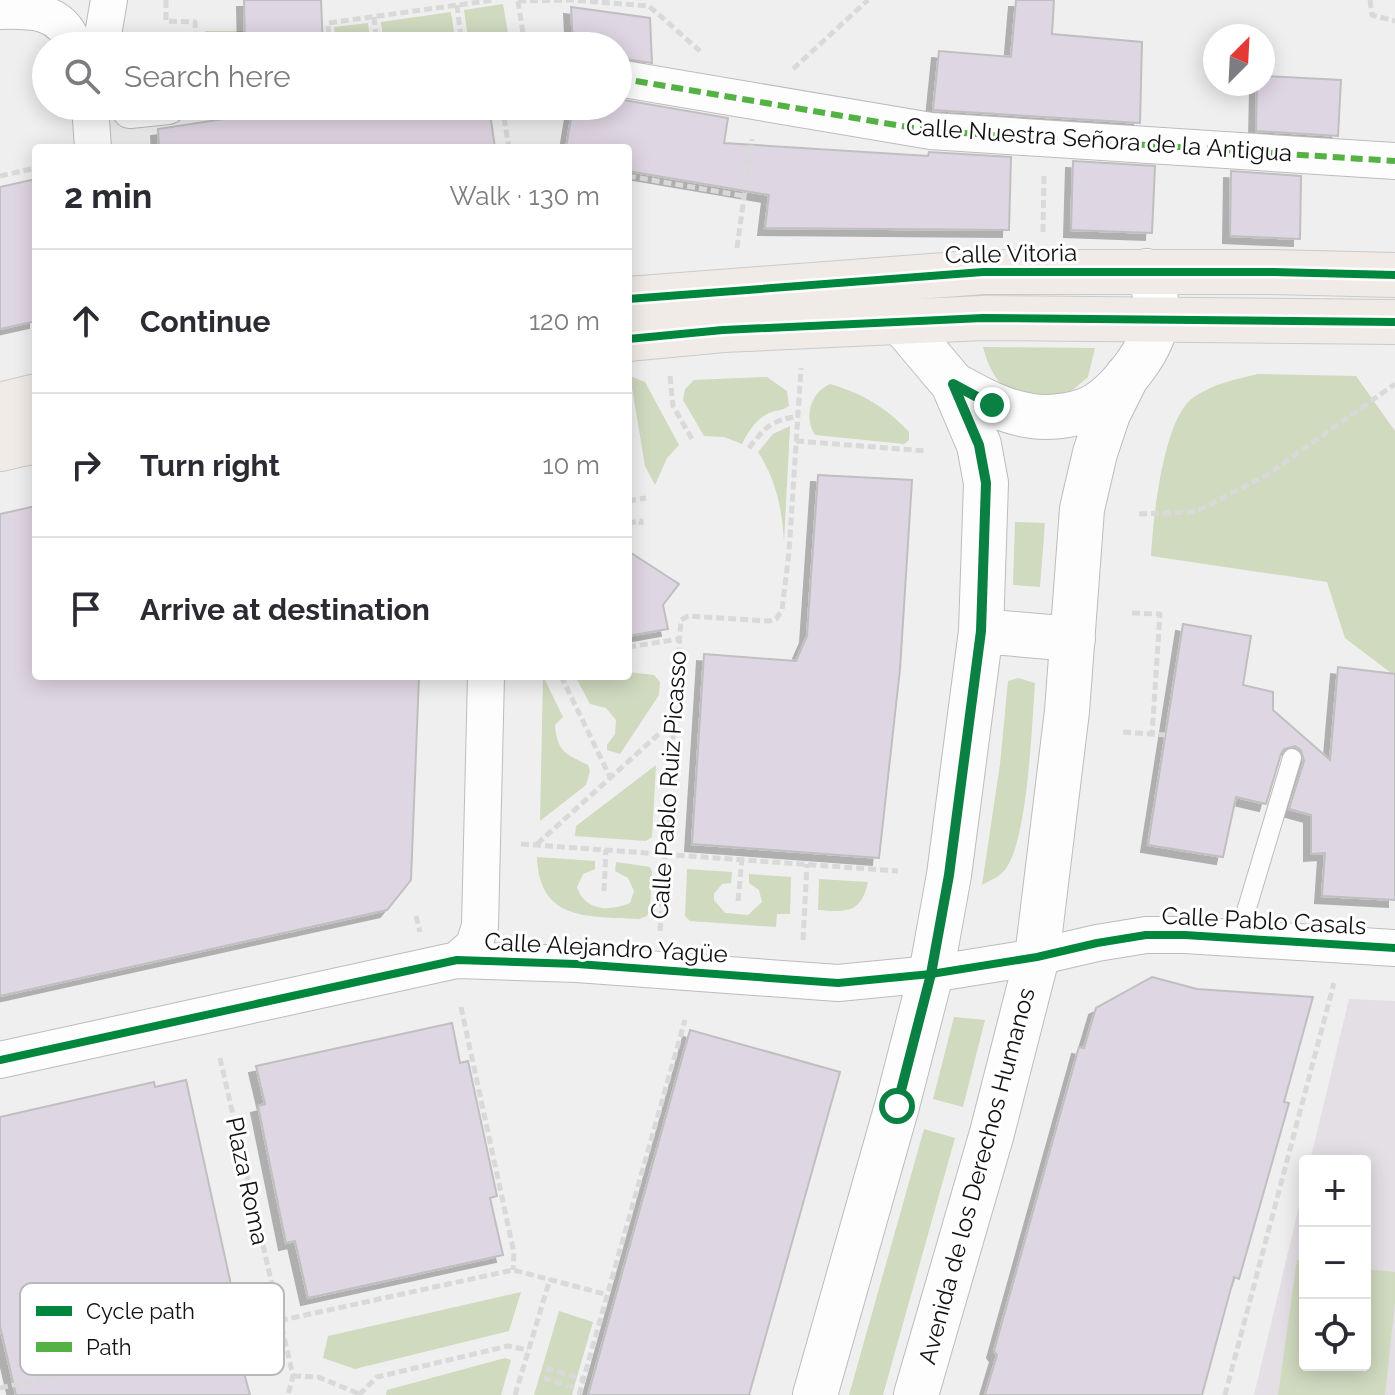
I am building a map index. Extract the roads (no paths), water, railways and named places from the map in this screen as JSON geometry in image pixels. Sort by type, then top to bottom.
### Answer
[{"type":"highway","name":"Calle Vitoria","points":[[632,299],[983,272],[1395,275]]},
{"type":"highway","points":[[632,339],[723,330],[900,321],[1157,319],[1395,322]]},
{"type":"highway","points":[[0,405],[32,397]]},
{"type":"highway","points":[[0,449],[32,442]]},
{"type":"street","points":[[103,32],[109,0]]},
{"type":"street","points":[[0,11],[30,9],[46,13],[60,21],[66,32]]},
{"type":"street","name":"Calle Nuestra Señora de la Antigua","points":[[632,80],[931,131],[1395,161]]},
{"type":"street","points":[[91,120],[93,144]]},
{"type":"street","points":[[1147,271],[1154,287],[1157,319]]},
{"type":"street","name":"Avenida de los Derechos Humanos","points":[[953,384],[992,405],[1033,416],[1082,412],[1100,403],[1141,359],[1157,319]]},
{"type":"street","name":"Avenida de los Derechos Humanos","points":[[815,1395],[931,974],[949,875],[981,631],[986,483],[979,445],[953,384],[900,321]]},
{"type":"street","name":"Avenida de los Derechos Humanos","points":[[916,1395],[996,1119],[1037,957],[1067,711],[1082,509],[1108,414],[1127,376]]},
{"type":"street","points":[[981,631],[1073,639]]},
{"type":"street","points":[[457,960],[474,945],[480,926],[486,680]]},
{"type":"street","name":"Calle Pablo Casals","points":[[1037,957],[1146,935],[1395,948]]},
{"type":"street","name":"Avenida de los Derechos Humanos","points":[[931,974],[1037,957]]},
{"type":"street","name":"Calle Alejandro Yagüe","points":[[0,1060],[457,960],[577,964],[838,983],[931,974]]},
{"type":"lane","points":[[1238,938],[1292,758]]}]
